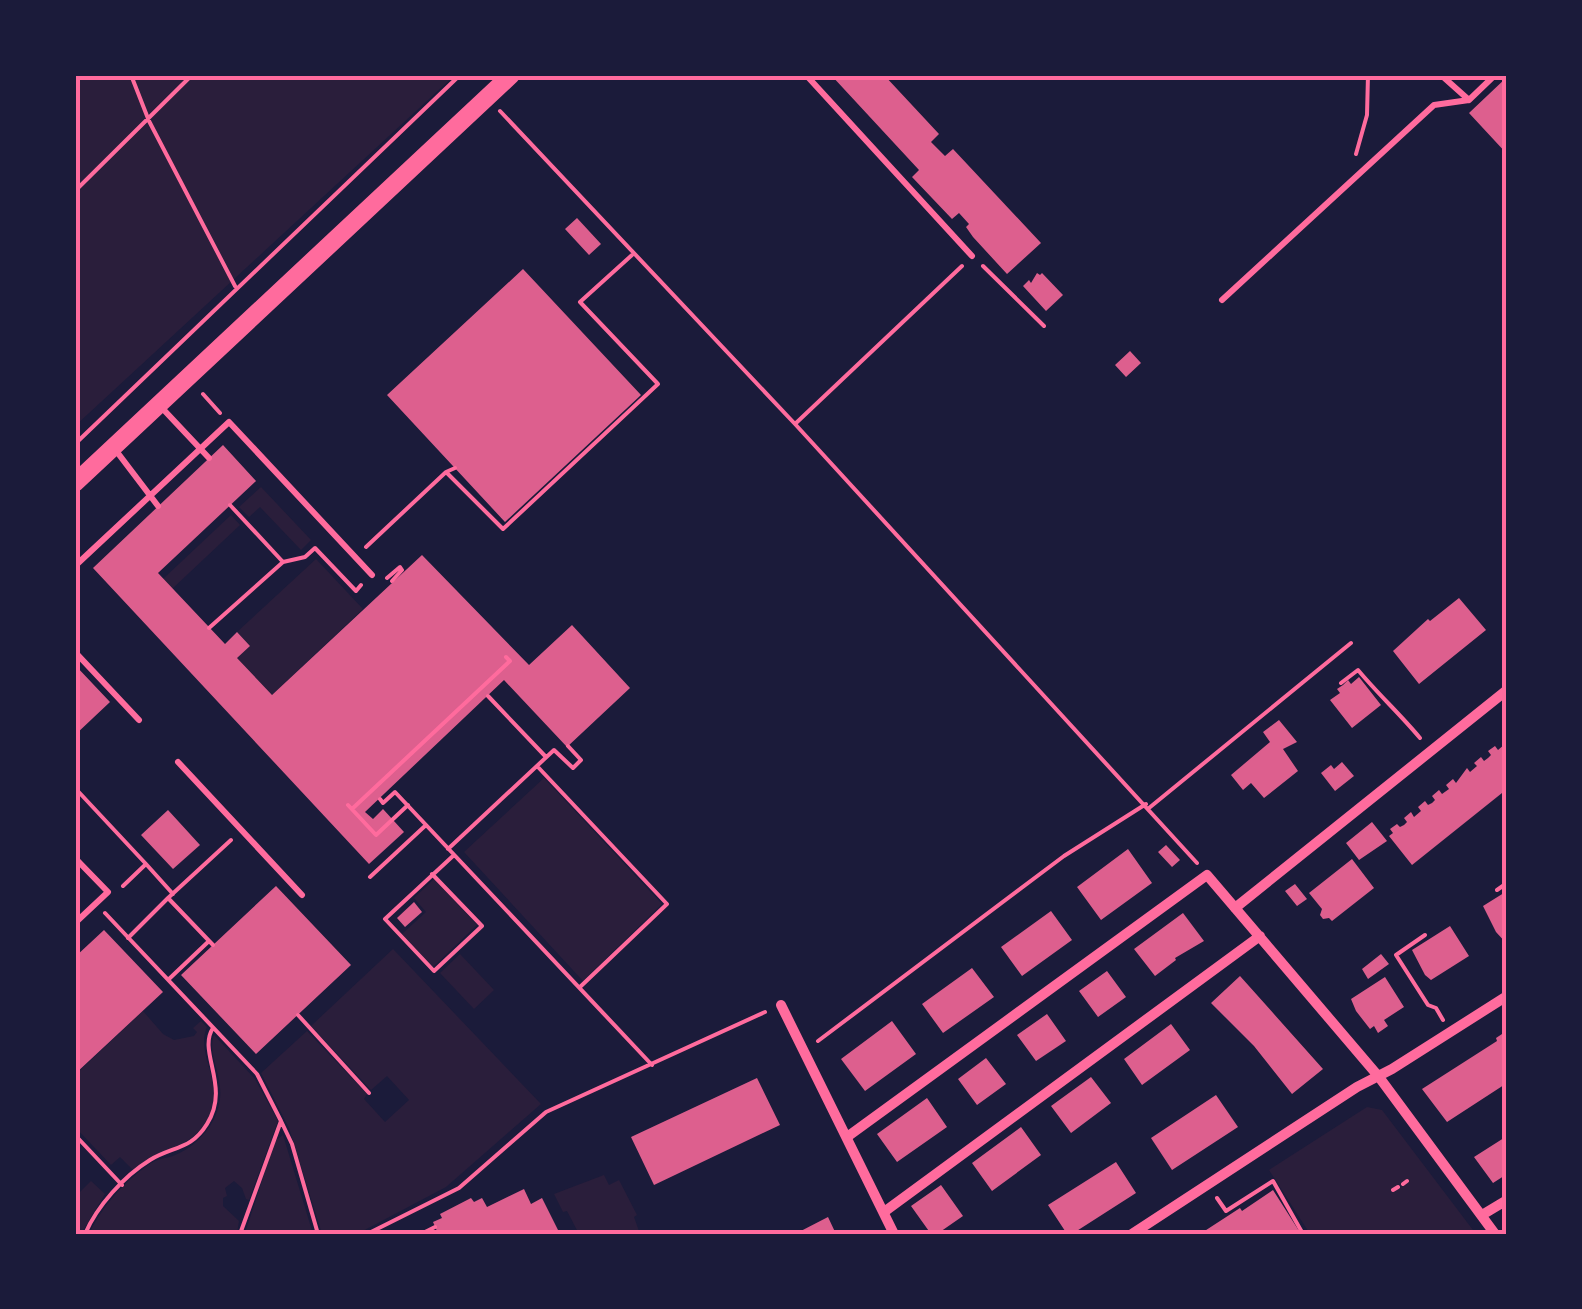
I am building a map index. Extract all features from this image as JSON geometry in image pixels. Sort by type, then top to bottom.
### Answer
[{"type":"main road","points":[[75,482],[512,75]]},
{"type":"street","points":[[1236,908],[1507,690]]},
{"type":"street","points":[[847,1137],[1208,875],[1378,1076],[1495,1234]]},
{"type":"street","points":[[884,1212],[1260,936]]},
{"type":"street","points":[[1132,1234],[1507,996]]},
{"type":"street","points":[[780,1005],[894,1234]]},
{"type":"street","points":[[1482,1215],[1507,1200]]},
{"type":"lane","points":[[806,75],[972,256]]},
{"type":"lane","points":[[1441,75],[1469,100]]},
{"type":"lane","points":[[1222,300],[1434,105],[1469,100],[1495,75]]},
{"type":"lane","points":[[159,404],[210,458]]},
{"type":"lane","points":[[75,566],[229,422],[372,575]]},
{"type":"lane","points":[[114,447],[158,506]]},
{"type":"lane","points":[[75,652],[139,720]]},
{"type":"lane","points":[[178,762],[302,895]]},
{"type":"lane","points":[[75,858],[108,892],[75,923]]},
{"type":"path","points":[[132,75],[148,122],[236,287]]},
{"type":"path","points":[[75,191],[192,75]]},
{"type":"path","points":[[75,444],[460,75]]},
{"type":"path","points":[[1355,158],[1368,115],[1368,75]]},
{"type":"path","points":[[500,111],[795,424],[1208,875]]},
{"type":"path","points":[[446,472],[503,528],[658,384],[580,302],[633,254]]},
{"type":"path","points":[[795,424],[972,256],[1044,326]]},
{"type":"path","points":[[200,390],[229,422]]},
{"type":"path","points":[[356,557],[454,468]]},
{"type":"path","points":[[230,506],[283,562]]},
{"type":"path","points":[[209,628],[283,562],[305,558],[315,548],[356,590],[372,575]]},
{"type":"path","points":[[804,1051],[1064,856],[1147,806],[1351,643]]},
{"type":"path","points":[[408,805],[376,835],[350,807],[510,662],[506,657]]},
{"type":"path","points":[[1341,683],[1358,670],[1421,739]]},
{"type":"path","points":[[499,671],[505,677]]},
{"type":"path","points":[[488,696],[546,758]]},
{"type":"path","points":[[448,849],[554,750],[573,768],[581,760],[568,746]]},
{"type":"path","points":[[536,766],[667,904],[580,988]]},
{"type":"path","points":[[75,788],[146,864],[211,943],[168,980]]},
{"type":"path","points":[[380,799],[383,802],[394,792],[408,805],[652,1065]]},
{"type":"path","points":[[370,877],[426,825]]},
{"type":"path","points":[[128,938],[242,830]]},
{"type":"path","points":[[432,874],[482,926],[434,971],[385,919],[432,874],[454,854]]},
{"type":"path","points":[[108,892],[122,887],[146,864]]},
{"type":"path","points":[[1497,890],[1507,883]]},
{"type":"path","points":[[96,904],[260,1078],[292,1144],[318,1234]]},
{"type":"path","points":[[1425,935],[1396,954],[1428,1005],[1436,1008],[1447,1025]]},
{"type":"path","points":[[366,1234],[459,1188],[546,1112],[780,1005]]},
{"type":"path","points":[[298,1015],[370,1093]]},
{"type":"path","points":[[84,1234],[98,1209],[151,1159],[194,1141],[207,1125],[217,1094],[217,1077],[208,1044],[213,1028]]},
{"type":"path","points":[[240,1234],[281,1121]]},
{"type":"path","points":[[75,1135],[122,1185]]},
{"type":"path","points":[[1217,1198],[1226,1210],[1272,1181],[1303,1234]]},
{"type":"path","points":[[422,1234],[435,1227]]},
{"type":"shaded area","points":[[75,75],[455,75],[75,426]]},
{"type":"shaded area","points":[[261,487],[311,540],[301,550],[260,507],[249,517],[239,507]]},
{"type":"shaded area","points":[[231,515],[240,525],[172,589],[163,579]]},
{"type":"shaded area","points":[[316,559],[363,609],[272,695],[237,658],[250,646],[237,632]]},
{"type":"shaded area","points":[[544,778],[662,904],[583,981],[464,852]]},
{"type":"shaded area","points":[[434,879],[477,925],[433,967],[402,934],[426,912],[414,898]]},
{"type":"shaded area","points":[[393,949],[541,1104],[446,1187],[357,1234],[322,1234],[289,1128],[261,1073],[307,1031],[367,1094],[364,1099],[385,1122],[409,1100],[387,1076],[371,1090],[311,1026]]},
{"type":"shaded area","points":[[460,954],[494,990],[474,1009],[440,973]]},
{"type":"shaded area","points":[[143,1011],[163,1034],[174,1040],[194,1036],[197,1032],[193,1028],[201,1021],[207,1027],[205,1051],[214,1089],[209,1116],[192,1138],[133,1170],[120,1157],[111,1165],[75,1127],[75,1075]]},
{"type":"shaded area","points":[[214,1035],[255,1079],[278,1121],[249,1200],[234,1181],[225,1188],[223,1206],[239,1221],[237,1234],[89,1234],[107,1204],[132,1178],[151,1163],[186,1150],[214,1119],[220,1082],[213,1053]]},
{"type":"shaded area","points":[[1367,1107],[1382,1110],[1476,1234],[1310,1234],[1269,1170]]},
{"type":"shaded area","points":[[283,1135],[313,1234],[255,1234],[246,1230],[275,1141]]},
{"type":"shaded area","points":[[604,1175],[609,1185],[619,1180],[637,1215],[634,1217],[640,1234],[579,1234],[567,1211],[563,1212],[554,1194]]},
{"type":"shaded area","points":[[91,1181],[105,1194],[81,1234],[75,1234],[75,1197]]},
{"type":"building","points":[[831,75],[884,75],[939,134],[931,142],[945,156],[953,149],[1041,243],[1007,274],[973,237],[966,227],[969,224],[959,213],[952,219],[912,177],[919,170]]},
{"type":"building","points":[[1507,77],[1507,154],[1469,113]]},
{"type":"building","points":[[577,218],[601,244],[589,255],[565,229]]},
{"type":"building","points":[[523,269],[641,395],[505,522],[387,395]]},
{"type":"building","points":[[1037,273],[1042,273],[1063,295],[1046,311],[1023,286],[1029,280],[1031,283]]},
{"type":"building","points":[[1130,351],[1141,363],[1126,377],[1115,365]]},
{"type":"building","points":[[223,445],[256,481],[158,573],[225,644],[237,632],[250,646],[237,658],[272,695],[422,555],[529,665],[572,625],[630,688],[567,747],[504,680],[365,812],[373,819],[383,809],[404,832],[369,864],[93,568]]},
{"type":"building","points":[[1459,598],[1486,630],[1419,684],[1393,651],[1428,619]]},
{"type":"building","points":[[75,665],[110,702],[75,735]]},
{"type":"building","points":[[1359,677],[1381,705],[1352,728],[1330,700],[1348,680],[1351,684]]},
{"type":"building","points":[[1279,720],[1297,742],[1283,749],[1298,771],[1264,798],[1251,783],[1243,790],[1231,775],[1270,742],[1263,732]]},
{"type":"building","points":[[1507,736],[1507,789],[1412,865],[1389,836],[1393,833],[1390,829],[1404,825],[1404,818],[1411,812],[1414,817],[1425,801],[1428,805],[1432,803],[1432,796],[1449,789],[1446,785],[1453,779],[1456,783],[1467,768],[1470,772],[1481,757],[1484,761],[1488,758],[1488,751],[1495,746],[1498,750]]},
{"type":"building","points":[[1342,762],[1354,776],[1335,791],[1321,773]]},
{"type":"building","points":[[168,810],[200,845],[173,869],[141,835]]},
{"type":"building","points":[[1372,822],[1387,841],[1359,860],[1346,843]]},
{"type":"building","points":[[1166,845],[1180,860],[1172,867],[1158,852]]},
{"type":"building","points":[[1128,849],[1152,883],[1101,920],[1077,887]]},
{"type":"building","points":[[1352,859],[1374,888],[1332,921],[1323,919],[1322,909],[1309,893]]},
{"type":"building","points":[[1295,884],[1307,899],[1297,906],[1285,891]]},
{"type":"building","points":[[276,886],[351,965],[256,1054],[181,975]]},
{"type":"building","points":[[1507,891],[1507,944],[1483,906]]},
{"type":"building","points":[[414,902],[422,912],[405,927],[397,918]]},
{"type":"building","points":[[1051,911],[1072,940],[1022,976],[1001,947]]},
{"type":"building","points":[[1183,913],[1204,941],[1175,958],[1155,976],[1134,949]]},
{"type":"building","points":[[1450,926],[1469,956],[1431,980],[1412,950]]},
{"type":"building","points":[[104,930],[163,992],[75,1074],[75,957]]},
{"type":"building","points":[[1381,954],[1389,964],[1368,979],[1362,969]]},
{"type":"building","points":[[972,968],[994,997],[943,1033],[922,1004]]},
{"type":"building","points":[[1107,971],[1126,997],[1098,1017],[1079,991]]},
{"type":"building","points":[[1240,976],[1323,1069],[1292,1094],[1254,1046],[1211,1003]]},
{"type":"building","points":[[1385,977],[1404,1007],[1384,1020],[1388,1026],[1378,1033],[1374,1026],[1370,1029],[1351,999]]},
{"type":"building","points":[[1047,1014],[1066,1041],[1036,1061],[1017,1035]]},
{"type":"building","points":[[892,1021],[916,1054],[865,1091],[841,1059]]},
{"type":"building","points":[[1171,1024],[1190,1050],[1142,1085],[1124,1059]]},
{"type":"building","points":[[1505,1032],[1507,1083],[1447,1122],[1422,1089]]},
{"type":"building","points":[[986,1058],[1006,1084],[977,1105],[958,1079]]},
{"type":"building","points":[[1091,1077],[1111,1103],[1071,1133],[1051,1106]]},
{"type":"building","points":[[757,1078],[780,1125],[654,1185],[631,1137]]},
{"type":"building","points":[[1216,1095],[1238,1127],[1172,1170],[1151,1138]]},
{"type":"building","points":[[927,1098],[947,1127],[897,1162],[877,1134]]},
{"type":"building","points":[[1021,1127],[1041,1155],[992,1191],[972,1163]]},
{"type":"building","points":[[1507,1136],[1507,1174],[1493,1183],[1474,1157]]},
{"type":"building","points":[[1116,1162],[1136,1193],[1067,1234],[1048,1205]]},
{"type":"building","points":[[941,1185],[963,1216],[931,1234],[911,1206]]},
{"type":"building","points":[[524,1189],[531,1204],[542,1198],[560,1234],[431,1234],[437,1231],[433,1222],[442,1218],[440,1214],[471,1198],[474,1202],[482,1198],[487,1207]]},
{"type":"building","points":[[1273,1190],[1301,1234],[1200,1234],[1240,1208],[1242,1211]]},
{"type":"building","points":[[828,1217],[836,1234],[795,1234]]}]
